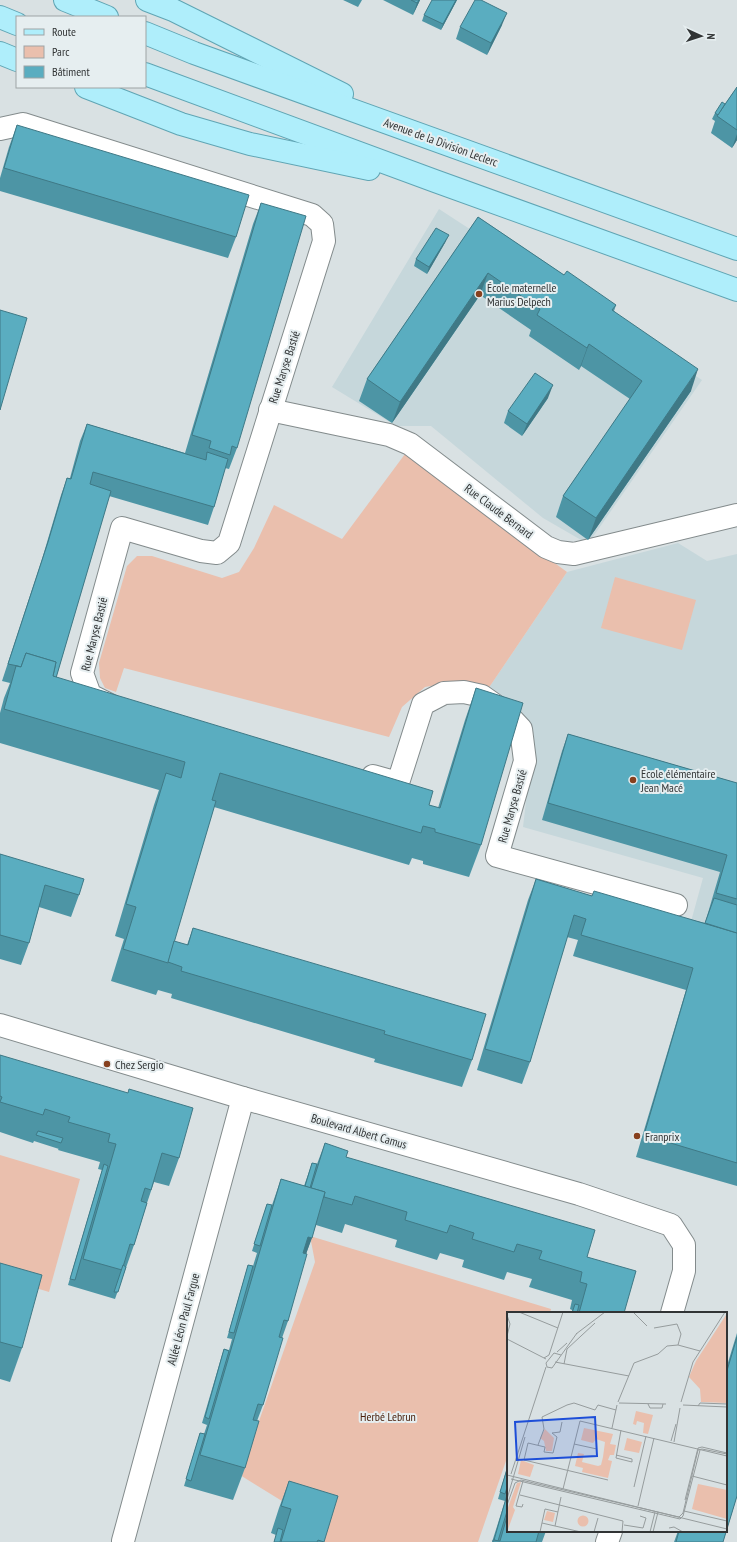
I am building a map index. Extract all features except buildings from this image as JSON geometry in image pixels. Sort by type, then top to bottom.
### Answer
[{"type":"main road","points":[[65,0],[105,16]]},
{"type":"main road","points":[[147,0],[172,10],[442,143]]},
{"type":"main road","points":[[0,17],[16,24]]},
{"type":"main road","name":"Avenue de la Division Leclerc","points":[[146,33],[202,56],[737,249]]},
{"type":"main road","points":[[0,53],[16,60]]},
{"type":"main road","points":[[146,74],[737,290]]},
{"type":"main road","points":[[89,88],[181,124],[250,144],[435,181]]},
{"type":"street","name":"Rue Maryse Bastié","points":[[0,129],[23,124],[312,215],[322,224],[324,241],[229,543],[218,553],[201,551],[122,528],[82,673],[90,694],[110,705],[125,709]]},
{"type":"street","name":"Rue Claude Bernard","points":[[270,410],[389,435],[410,444],[546,547],[558,552],[574,554],[737,515]]},
{"type":"street","name":"Rue Maryse Bastié","points":[[353,770],[398,783],[423,704],[444,693],[464,692],[482,696],[506,713],[520,730],[525,761],[497,856],[676,906]]},
{"type":"street","name":"Boulevard Albert Camus","points":[[0,1025],[243,1098],[579,1194],[671,1225],[684,1244],[684,1271],[672,1312]]},
{"type":"street","name":"Allée Léon Paul Fargue","points":[[123,1541],[243,1098]]},
{"type":"street","points":[[608,1542],[611,1532]]},
{"type":"shaded area","name":"École maternelle Marius Delpech","points":[[439,209],[702,380],[588,544],[543,518],[431,426],[396,426],[332,387]]},
{"type":"shaded area","name":"École élémentaire Jean Macé","points":[[678,543],[707,561],[737,554],[737,953],[687,936],[703,878],[523,827],[534,734],[488,689],[567,572]]},
{"type":"green space","points":[[405,454],[567,572],[488,689],[453,682],[425,687],[402,707],[389,737],[124,668],[116,692],[105,688],[100,678],[99,663],[127,566],[137,556],[152,556],[222,578],[239,572],[254,548],[274,505],[342,539]]},
{"type":"green space","points":[[615,577],[696,600],[682,650],[601,628]]},
{"type":"green space","points":[[0,1155],[80,1179],[49,1292],[0,1277]]},
{"type":"green space","name":"Herbé Lebrun","points":[[310,1236],[551,1309],[550,1312],[507,1312],[507,1458],[478,1542],[322,1542],[295,1509],[240,1475],[315,1262]]},
{"type":"place","name":"École maternelle Marius Delpech","points":[[479,294]]},
{"type":"place","name":"École élémentaire Jean Macé","points":[[633,780]]},
{"type":"place","name":"Chez Sergio","points":[[107,1064]]},
{"type":"place","name":"Franprix","points":[[637,1136]]}]
